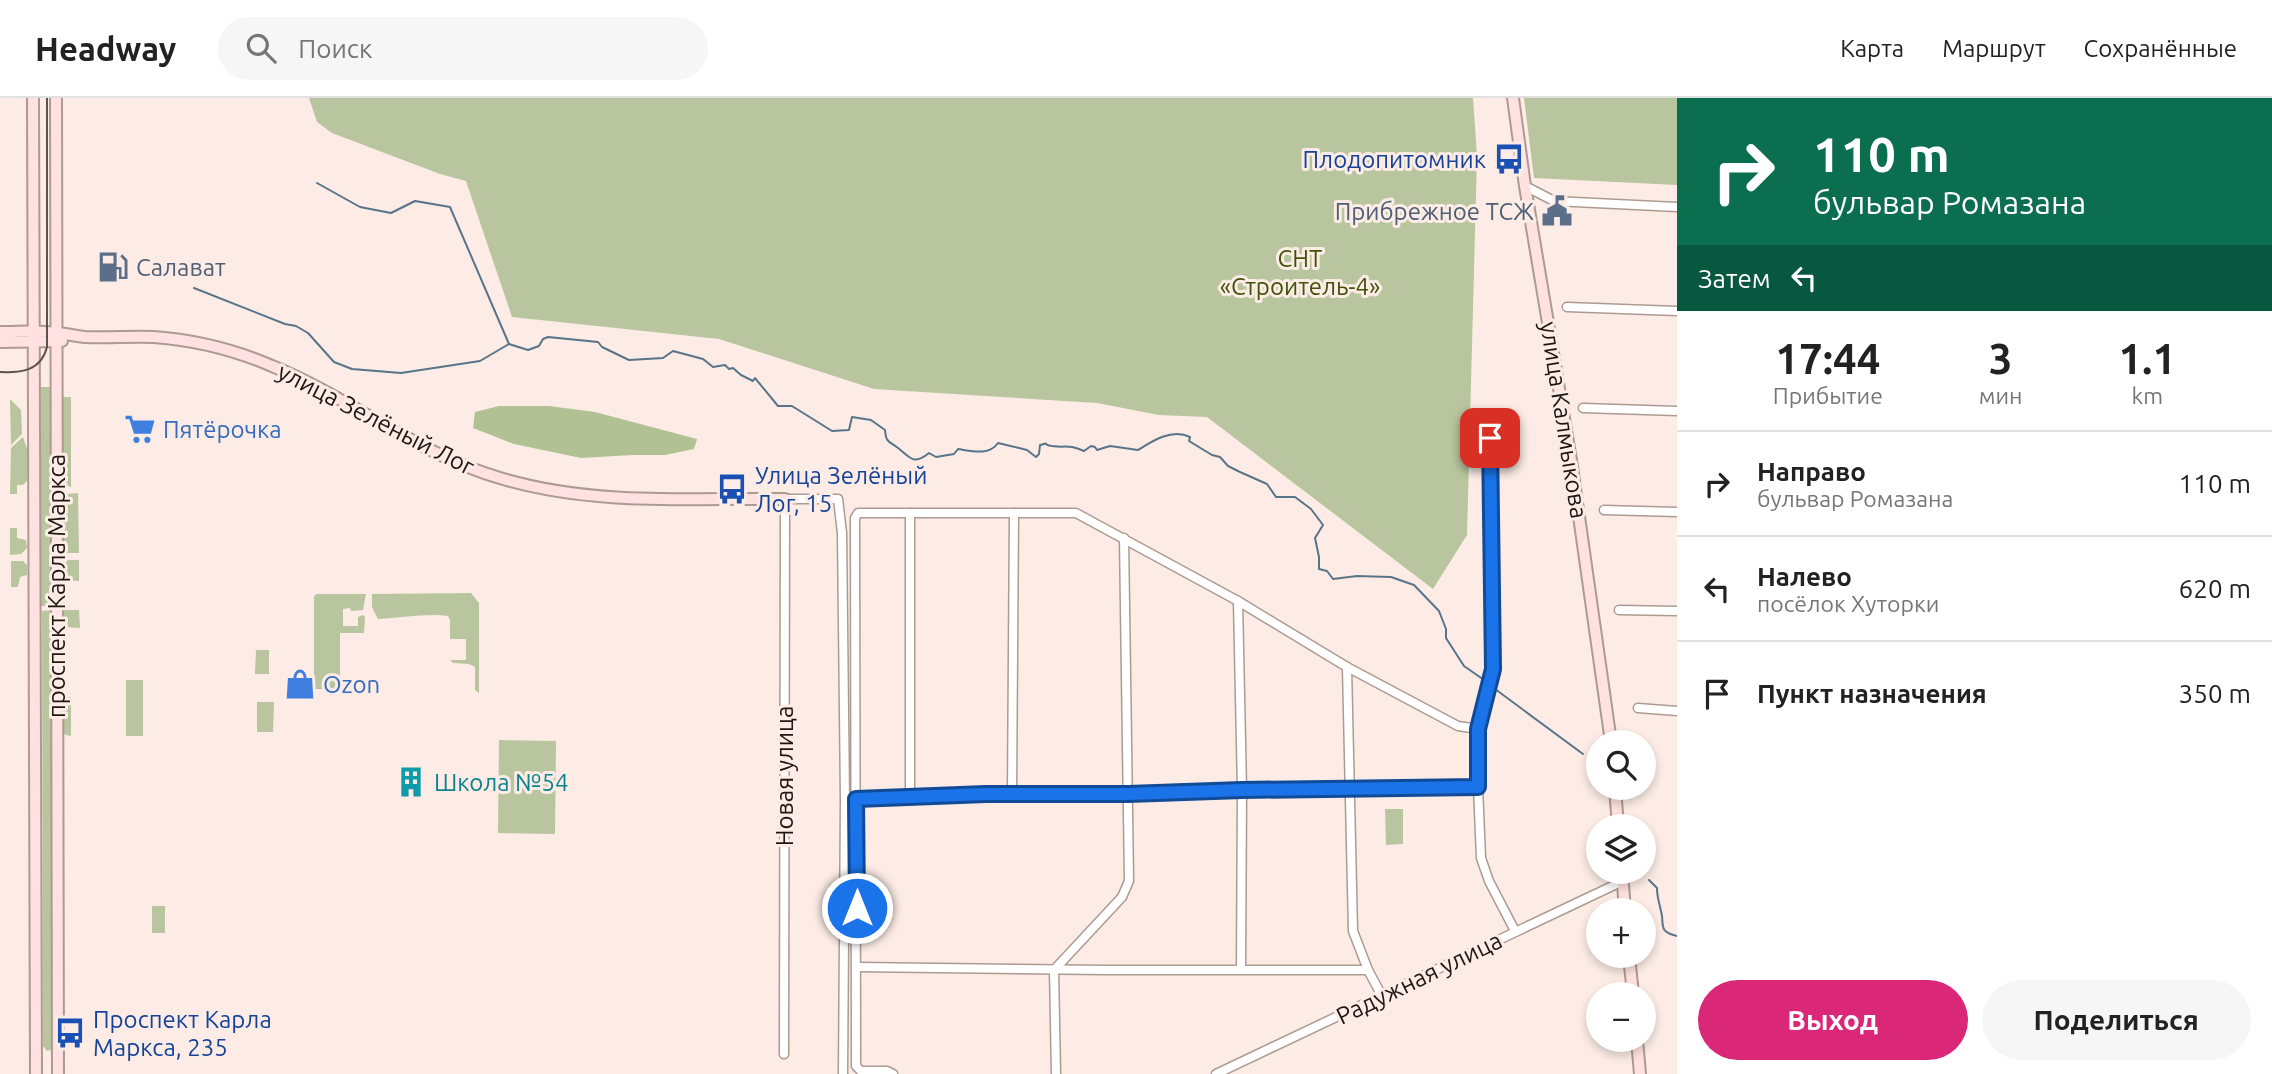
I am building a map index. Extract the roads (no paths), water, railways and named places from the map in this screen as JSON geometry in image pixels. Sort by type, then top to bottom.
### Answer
[{"type":"street","name":"проспект Карла Маркса","points":[[33,98],[36,1074]]},
{"type":"street","name":"проспект Карла Маркса","points":[[56,98],[58,1074]]},
{"type":"street","name":"улица Калмыкова","points":[[1513,98],[1573,474],[1609,730]]},
{"type":"street","points":[[1525,186],[1554,201],[1677,207]]},
{"type":"street","points":[[1567,307],[1677,311]]},
{"type":"street","points":[[0,332],[56,337]]},
{"type":"street","points":[[0,342],[34,337]]},
{"type":"street","name":"улица Зелёный Лог","points":[[56,337],[171,339],[226,350],[309,383],[438,455],[467,468],[534,488],[580,496],[627,498],[838,499],[842,533],[845,800],[843,1074]]},
{"type":"street","points":[[1583,408],[1677,411]]},
{"type":"street","points":[[1490,438],[1493,669],[1478,729],[1481,858],[1489,881],[1515,931]]},
{"type":"street","name":"Новая улица","points":[[784,1054],[785,499]]},
{"type":"street","points":[[1604,510],[1677,512]]},
{"type":"street","points":[[892,1074],[858,1069],[856,1061],[855,516],[860,513],[1076,513],[1238,601],[1347,667],[1458,726],[1478,729]]},
{"type":"street","points":[[910,513],[910,796]]},
{"type":"street","points":[[1012,794],[1014,513]]},
{"type":"street","points":[[1056,1074],[1054,970],[1122,897],[1129,881],[1124,538]]},
{"type":"street","points":[[1238,601],[1242,790],[1241,969]]},
{"type":"street","points":[[1619,610],[1677,611]]},
{"type":"street","points":[[1347,667],[1353,931],[1368,970],[1382,996]]},
{"type":"street","points":[[1638,708],[1677,711]]},
{"type":"street","points":[[856,799],[1478,787]]},
{"type":"street","name":"Радужная улица","points":[[1216,1074],[1382,996],[1606,884]]},
{"type":"street","points":[[857,967],[1368,970]]},
{"type":"street","points":[[1638,1052],[1640,1074]]},
{"type":"waterway","points":[[317,183],[360,207],[391,213],[415,201],[450,207],[509,344]]},
{"type":"waterway","points":[[194,288],[296,326],[308,333],[334,362],[352,369],[401,373],[480,361],[509,344],[528,350],[539,346],[543,339],[548,337],[598,342],[602,347],[629,360],[663,358],[673,351],[703,359],[713,367],[725,365],[753,381],[755,378],[778,406],[792,406],[832,431],[849,430],[852,417],[871,420],[885,430],[888,441],[915,460],[929,453],[936,457],[954,454],[958,449],[990,450],[998,443],[1027,450],[1036,457],[1040,445],[1046,443],[1084,451],[1091,446],[1097,450],[1110,446],[1138,450],[1169,435],[1190,437],[1189,441],[1220,457],[1228,466],[1267,484],[1276,497],[1295,497],[1311,509],[1323,525],[1315,538],[1319,569],[1327,571],[1333,579],[1357,576],[1391,577],[1414,585],[1439,611],[1446,629],[1446,638],[1464,666],[1487,682]]},
{"type":"waterway","points":[[1491,686],[1583,754]]},
{"type":"waterway","points":[[1653,884],[1657,888],[1664,930],[1677,936]]},
{"type":"tram line","points":[[0,372],[15,372],[35,366],[47,347],[47,98]]},
{"type":"place","name":"Плодопитомник","points":[[1509,159]]},
{"type":"place","name":"Прибрежное ТСЖ","points":[[1557,211]]},
{"type":"place","name":"Салават","points":[[113,267]]},
{"type":"place","name":"Пятёрочка","points":[[140,429]]},
{"type":"place","name":"Улица Зелёный Лог, 15","points":[[732,489]]},
{"type":"place","name":"Ozon","points":[[300,684]]},
{"type":"place","name":"Школа №54","points":[[411,782]]},
{"type":"place","name":"Проспект Карла Маркса, 235","points":[[70,1033]]},
{"type":"park label","name":"СНТ «Строитель-4»","points":[[1300,272]]}]
